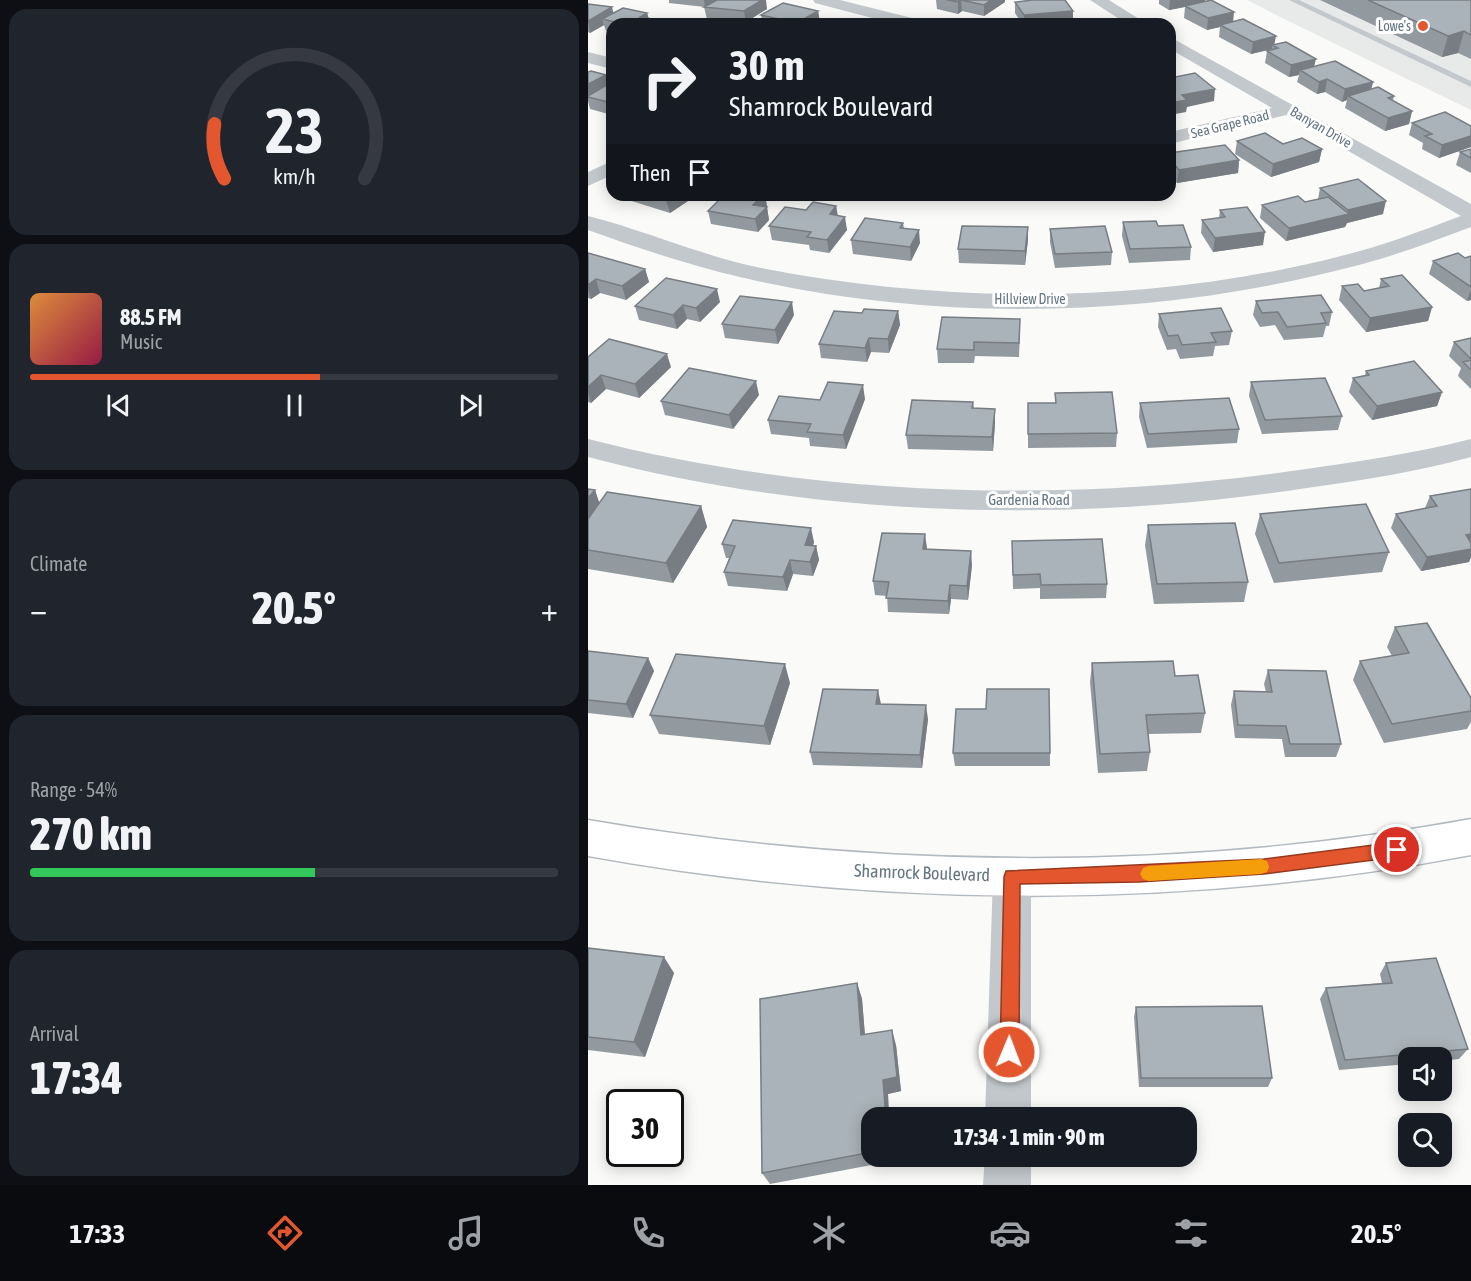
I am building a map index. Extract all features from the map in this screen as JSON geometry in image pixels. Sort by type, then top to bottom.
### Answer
[{"type":"street","points":[[821,0],[873,18]]},
{"type":"street","points":[[1098,0],[1129,18]]},
{"type":"street","name":"Banyan Drive","points":[[1176,45],[1471,213]]},
{"type":"street","points":[[588,57],[606,62]]},
{"type":"street","name":"Sea Grape Road","points":[[1176,137],[1289,109]]},
{"type":"street","points":[[588,180],[606,170]]},
{"type":"street","name":"Hillview Drive","points":[[588,224],[671,252],[763,275],[870,291],[979,299],[1040,300],[1143,295],[1247,283],[1366,256],[1471,220]]},
{"type":"street","name":"Gardenia Road","points":[[588,448],[657,464],[805,487],[933,498],[1112,500],[1254,487],[1395,465],[1471,448]]},
{"type":"street","name":"Shamrock Boulevard","points":[[588,838],[750,862],[872,872],[1012,877],[1139,874],[1264,867],[1353,857],[1471,837]]},
{"type":"street","points":[[1008,1107],[1012,877]]},
{"type":"street","points":[[1007,1185],[1008,1167]]},
{"type":"lane","points":[[1293,0],[1471,84]]},
{"type":"shaded area","points":[[1247,0],[1471,0],[1471,110],[1282,18]]},
{"type":"building","points":[[717,0],[762,0],[744,11],[704,7]]},
{"type":"building","points":[[961,0],[991,0],[984,5]]},
{"type":"building","points":[[1065,0],[1073,11],[1024,15],[1015,2]]},
{"type":"building","points":[[1211,0],[1234,12],[1208,18],[1185,6]]},
{"type":"building","points":[[1368,0],[1471,0],[1471,35],[1464,31],[1448,36]]},
{"type":"building","points":[[783,3],[818,11],[806,18],[774,18],[761,15]]},
{"type":"building","points":[[588,4],[612,7],[588,21]]},
{"type":"building","points":[[623,8],[647,13],[640,17],[646,18],[602,19]]},
{"type":"building","points":[[1243,19],[1276,36],[1253,42],[1220,25]]},
{"type":"building","points":[[1286,42],[1316,59],[1291,65],[1267,51],[1278,48],[1272,45]]},
{"type":"building","points":[[1335,61],[1373,82],[1345,89],[1327,79],[1319,82],[1300,70]]},
{"type":"building","points":[[588,72],[606,75],[588,84]]},
{"type":"building","points":[[1195,73],[1215,89],[1182,95],[1187,100],[1176,102],[1176,77]]},
{"type":"building","points":[[606,85],[606,102],[588,96]]},
{"type":"building","points":[[1378,87],[1394,96],[1388,98],[1412,111],[1388,118],[1348,96]]},
{"type":"building","points":[[1445,112],[1471,126],[1471,136],[1442,145],[1425,136],[1432,134],[1412,123]]},
{"type":"building","points":[[1265,133],[1283,144],[1302,138],[1322,149],[1273,164],[1237,141]]},
{"type":"building","points":[[1225,145],[1239,160],[1179,170],[1176,166],[1176,152]]},
{"type":"building","points":[[1471,149],[1471,158],[1460,152]]},
{"type":"building","points":[[1358,179],[1386,201],[1348,210],[1320,188]]},
{"type":"building","points":[[1298,196],[1305,202],[1328,197],[1349,214],[1289,228],[1262,205]]},
{"type":"building","points":[[718,201],[757,201],[753,205],[767,207],[755,219],[708,211]]},
{"type":"building","points":[[813,202],[836,206],[830,214],[845,217],[827,240],[807,237],[811,232],[769,226],[785,207],[806,210]]},
{"type":"building","points":[[1247,207],[1265,232],[1215,238],[1202,220],[1225,217],[1220,210]]},
{"type":"building","points":[[865,218],[903,223],[900,228],[919,230],[910,247],[851,240]]},
{"type":"building","points":[[1156,221],[1158,226],[1183,225],[1191,247],[1130,249],[1123,222]]},
{"type":"building","points":[[962,226],[1028,227],[1025,251],[958,249]]},
{"type":"building","points":[[1105,226],[1112,252],[1055,254],[1050,229]]},
{"type":"building","points":[[588,253],[645,269],[622,286],[596,279],[588,285]]},
{"type":"building","points":[[1458,253],[1465,258],[1471,256],[1471,287],[1433,261]]},
{"type":"building","points":[[1402,275],[1432,307],[1370,318],[1342,286],[1358,284],[1364,291],[1389,286],[1381,279]]},
{"type":"building","points":[[666,278],[717,289],[696,308],[683,305],[673,315],[635,306]]},
{"type":"building","points":[[1321,295],[1332,312],[1321,313],[1326,323],[1287,327],[1278,312],[1262,313],[1256,301]]},
{"type":"building","points":[[740,296],[792,302],[775,330],[722,324]]},
{"type":"building","points":[[1221,308],[1232,331],[1211,333],[1216,342],[1182,345],[1178,335],[1168,336],[1159,314]]},
{"type":"building","points":[[864,309],[898,311],[888,339],[869,338],[865,348],[819,344],[834,311],[862,313]]},
{"type":"building","points":[[942,317],[1020,319],[1019,343],[974,342],[974,350],[937,349]]},
{"type":"building","points":[[1471,338],[1471,359],[1454,342]]},
{"type":"building","points":[[609,339],[667,354],[635,384],[601,375],[588,387],[588,357]]},
{"type":"building","points":[[1471,360],[1471,370],[1463,362]]},
{"type":"building","points":[[1414,361],[1442,392],[1377,406],[1353,378],[1369,375],[1366,371]]},
{"type":"building","points":[[689,368],[756,381],[729,415],[661,401]]},
{"type":"building","points":[[1325,378],[1342,416],[1265,420],[1251,382]]},
{"type":"building","points":[[828,382],[863,385],[843,435],[807,432],[811,424],[768,420],[779,396],[820,400]]},
{"type":"building","points":[[1112,392],[1117,433],[1028,434],[1028,403],[1056,403],[1055,393]]},
{"type":"building","points":[[1229,398],[1239,429],[1148,434],[1140,403]]},
{"type":"building","points":[[912,400],[973,402],[972,408],[995,409],[992,437],[906,435]]},
{"type":"building","points":[[588,489],[595,490],[588,498]]},
{"type":"building","points":[[1471,489],[1471,534],[1466,535],[1471,543],[1471,549],[1427,557],[1396,514],[1437,506],[1430,496]]},
{"type":"building","points":[[607,492],[701,506],[666,563],[588,550],[588,519]]},
{"type":"building","points":[[1366,504],[1389,552],[1279,563],[1260,514]]},
{"type":"building","points":[[733,520],[811,528],[805,545],[816,546],[810,562],[790,560],[783,577],[724,572],[735,546],[722,544]]},
{"type":"building","points":[[1235,523],[1248,582],[1157,584],[1148,525]]},
{"type":"building","points":[[882,533],[925,534],[923,549],[971,551],[967,586],[950,585],[948,601],[886,598],[889,582],[873,581]]},
{"type":"building","points":[[1102,539],[1107,584],[1041,585],[1040,574],[1013,575],[1012,541]]},
{"type":"building","points":[[1427,623],[1471,698],[1471,711],[1392,724],[1360,661],[1409,653],[1395,627]]},
{"type":"building","points":[[588,651],[648,658],[626,704],[588,700]]},
{"type":"building","points":[[676,654],[785,664],[764,726],[650,715]]},
{"type":"building","points":[[1173,661],[1175,676],[1198,675],[1205,713],[1146,715],[1150,752],[1100,754],[1092,663]]},
{"type":"building","points":[[1268,670],[1326,671],[1341,744],[1290,744],[1286,726],[1238,725],[1234,691],[1272,692]]},
{"type":"building","points":[[823,689],[878,690],[876,704],[926,705],[920,755],[810,752]]},
{"type":"building","points":[[987,689],[1049,689],[1050,753],[953,753],[956,709],[986,709]]},
{"type":"building","points":[[588,948],[664,957],[634,1042],[588,1037]]},
{"type":"building","points":[[1436,958],[1468,1049],[1452,1050],[1452,1047],[1398,1047],[1398,1055],[1345,1060],[1326,988],[1392,983],[1386,963]]},
{"type":"building","points":[[857,983],[861,1035],[892,1030],[897,1077],[883,1080],[885,1107],[861,1107],[861,1154],[762,1173],[760,999]]},
{"type":"building","points":[[1262,1006],[1272,1078],[1141,1078],[1136,1007]]},
{"type":"slow traffic","points":[[1149,874],[1261,867]]},
{"type":"place","name":"Lowe's","points":[[1423,26]]},
{"type":"route","points":[[1009,1052],[1012,877],[1139,874],[1264,867],[1397,850]]}]
